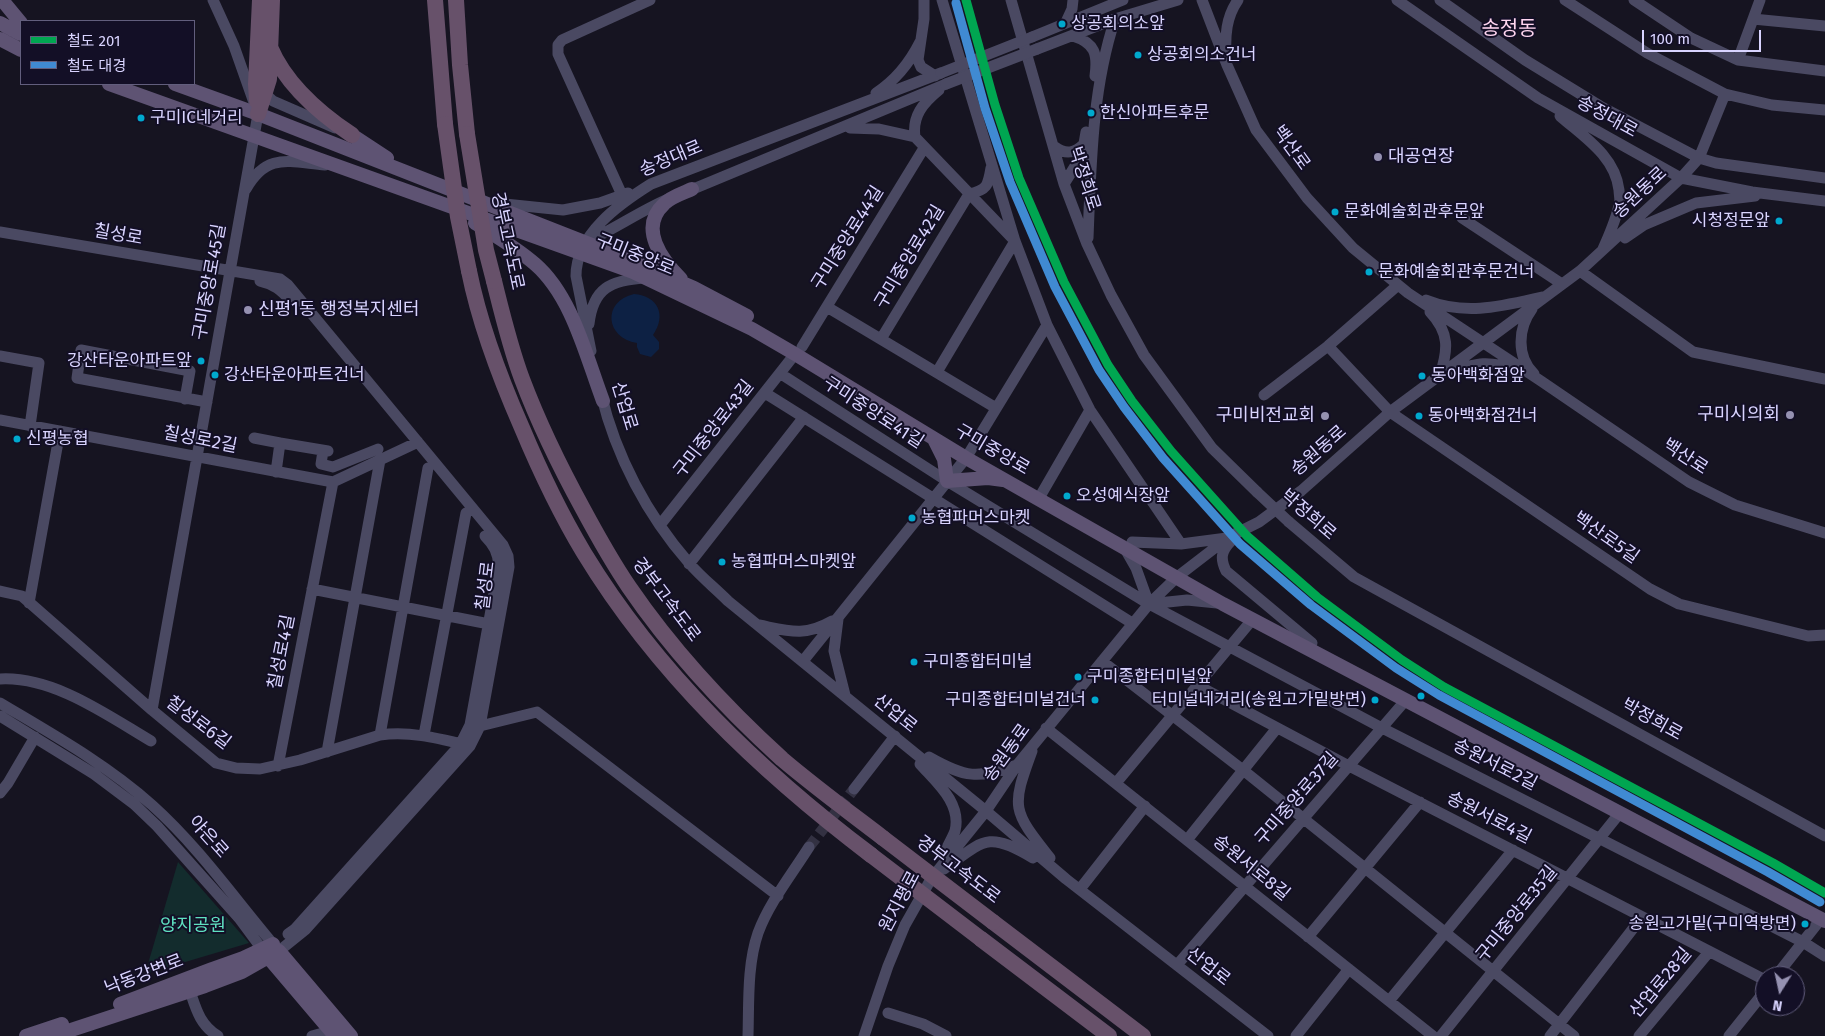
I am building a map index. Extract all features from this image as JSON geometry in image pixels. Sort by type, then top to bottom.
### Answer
[{"type":"highway","points":[[258,114],[260,89],[260,0]]},
{"type":"highway","points":[[260,89],[269,79],[272,0]]},
{"type":"highway","points":[[435,0],[445,124],[458,217],[475,298],[501,380],[537,463],[584,553],[617,603],[649,646],[682,685],[724,729],[805,804],[1109,1036]]},
{"type":"highway","name":"경부고속도로","points":[[456,0],[467,134],[484,241],[521,377],[544,433],[602,545],[629,587],[661,630],[701,677],[782,758],[815,786],[1143,1036]]},
{"type":"highway","points":[[270,47],[282,72],[311,104],[352,135]]},
{"type":"main road","points":[[2,0],[20,23]]},
{"type":"main road","points":[[0,23],[20,33]]},
{"type":"main road","points":[[0,39],[20,49]]},
{"type":"main road","points":[[0,50],[20,58]]},
{"type":"main road","name":"구미중앙로","points":[[112,85],[450,206],[648,267],[694,288],[799,350],[968,454],[1008,481],[1824,918]]},
{"type":"main road","name":"구미중앙로","points":[[178,85],[258,114],[482,202],[799,350],[933,437],[1042,493],[1128,545]]},
{"type":"main road","points":[[352,135],[411,174]]},
{"type":"main road","points":[[692,189],[664,203],[658,212],[652,232],[655,243],[667,265],[682,280],[694,288]]},
{"type":"main road","points":[[450,206],[537,265],[570,311],[602,401]]},
{"type":"main road","points":[[933,437],[944,459],[947,481],[988,478],[1008,481]]},
{"type":"main road","name":"구미중앙로","points":[[1180,574],[1223,604],[1252,620],[1620,814],[1824,918]]},
{"type":"main road","name":"낙동강변로","points":[[52,1036],[242,972],[271,948]]},
{"type":"main road","name":"낙동강변로","points":[[26,1036],[133,1000],[212,968],[271,948]]},
{"type":"main road","name":"야은로","points":[[271,948],[333,1034]]},
{"type":"main road","name":"야은로","points":[[271,948],[351,1036]]},
{"type":"street","points":[[212,0],[234,46],[260,89],[274,101],[300,114],[352,135]]},
{"type":"street","points":[[622,195],[558,54],[557,48],[562,40],[650,0]]},
{"type":"street","points":[[924,0],[924,19],[918,60],[921,67],[941,78],[1037,49],[1115,19],[1178,0]]},
{"type":"street","points":[[942,0],[1015,241],[1048,325],[1090,410],[1181,544]]},
{"type":"street","name":"박정희로","points":[[1011,0],[1055,147],[1064,184],[1087,244],[1110,295],[1144,355],[1212,448],[1289,522],[1354,577],[1825,836]]},
{"type":"street","points":[[1066,22],[1072,9],[1073,0]]},
{"type":"street","name":"송정대로","points":[[584,248],[644,210],[834,131],[941,78],[1120,0]]},
{"type":"street","name":"백산로","points":[[1202,0],[1227,65],[1256,130],[1307,198],[1353,248],[1432,314],[1440,325],[1445,335],[1446,344],[1445,358],[1440,375]]},
{"type":"street","points":[[1227,65],[1225,37],[1228,18],[1238,0]]},
{"type":"street","name":"송정대로","points":[[1397,0],[1538,98],[1681,178],[1726,188],[1825,201]]},
{"type":"street","name":"송정대로","points":[[1440,0],[1525,60],[1600,106],[1699,158],[1716,163],[1825,178]]},
{"type":"street","points":[[1565,0],[1647,53],[1725,94],[1772,105],[1825,110]]},
{"type":"street","points":[[1634,0],[1691,38],[1738,60],[1825,70]]},
{"type":"street","points":[[1738,60],[1760,0]]},
{"type":"street","points":[[1087,244],[1088,145],[1106,48],[1115,19]]},
{"type":"street","points":[[1753,19],[1825,26]]},
{"type":"street","points":[[1064,184],[1077,172],[1086,159],[1096,67],[1092,46],[1088,42],[1072,36]]},
{"type":"street","points":[[860,104],[884,88],[905,69],[920,42]]},
{"type":"street","points":[[234,46],[258,114]]},
{"type":"street","points":[[941,78],[932,96],[916,117],[913,126],[915,137],[1015,241]]},
{"type":"street","name":"송정대로","points":[[584,248],[596,228],[608,215],[633,195],[651,184],[860,104],[941,78]]},
{"type":"street","name":"송원동로","points":[[986,811],[1017,765],[1046,728],[1132,623],[1180,574],[1229,537],[1259,522],[1301,491],[1390,412],[1580,271],[1681,178],[1699,158],[1725,94]]},
{"type":"street","points":[[1538,98],[1596,147],[1611,165],[1618,183],[1620,203],[1611,230],[1600,253]]},
{"type":"street","name":"구미중앙로45길","points":[[152,710],[258,114]]},
{"type":"street","points":[[834,131],[853,127],[866,127],[915,137]]},
{"type":"street","points":[[1055,147],[1069,152],[1088,145]]},
{"type":"street","name":"구미중앙로44길","points":[[799,350],[924,148]]},
{"type":"street","points":[[243,195],[258,171],[272,163],[336,165]]},
{"type":"street","points":[[969,194],[983,190],[988,184],[991,165]]},
{"type":"street","points":[[482,202],[562,210],[600,203],[651,184]]},
{"type":"street","name":"구미중앙로42길","points":[[881,339],[969,194]]},
{"type":"street","points":[[1600,253],[1644,225],[1696,203],[1771,194]]},
{"type":"street","points":[[1462,218],[1562,284]]},
{"type":"street","name":"칠성로","points":[[0,232],[280,279],[288,285],[415,444],[503,546],[508,556],[509,566],[475,726],[466,744],[305,930],[271,948]]},
{"type":"street","points":[[937,372],[1015,241]]},
{"type":"street","name":"산업로","points":[[584,248],[576,266],[576,276],[602,401],[630,475],[642,498],[689,564],[728,601],[986,811],[1066,879],[1268,1036]]},
{"type":"street","points":[[1580,271],[1693,352],[1825,380]]},
{"type":"street","points":[[588,339],[591,308],[600,294],[615,282],[624,279],[645,278]]},
{"type":"street","points":[[1264,395],[1328,346],[1398,285]]},
{"type":"street","name":"백산로","points":[[1408,293],[1428,302],[1474,310],[1500,307],[1546,296]]},
{"type":"street","name":"백산로","points":[[1408,293],[1541,380],[1689,482],[1707,492],[1760,514],[1825,534]]},
{"type":"street","name":"백산로","points":[[1541,380],[1532,372],[1527,364],[1522,353],[1521,340],[1523,324],[1533,308],[1546,296]]},
{"type":"street","points":[[827,307],[996,408]]},
{"type":"street","points":[[803,661],[968,454],[1048,325]]},
{"type":"street","points":[[1328,346],[1390,412]]},
{"type":"street","points":[[185,398],[190,371],[81,350],[77,378],[185,398],[207,402]]},
{"type":"street","name":"구미중앙로43길","points":[[660,525],[799,350]]},
{"type":"street","points":[[0,356],[39,363],[30,426]]},
{"type":"street","name":"백산로","points":[[1440,375],[1475,364],[1489,363],[1521,371],[1541,380]]},
{"type":"street","name":"구미중앙로41길","points":[[780,374],[947,481]]},
{"type":"street","points":[[765,393],[1132,623]]},
{"type":"street","name":"구미중앙로","points":[[1042,493],[1090,410]]},
{"type":"street","name":"백산로5길","points":[[1390,412],[1650,589],[1679,604],[1808,636],[1825,635]]},
{"type":"street","points":[[689,564],[804,417]]},
{"type":"street","name":"칠성로2길","points":[[0,420],[333,482]]},
{"type":"street","points":[[29,603],[60,432]]},
{"type":"street","points":[[254,438],[267,447],[280,443],[326,451],[321,464]]},
{"type":"street","points":[[276,472],[280,443]]},
{"type":"street","points":[[309,462],[334,467],[415,444]]},
{"type":"street","name":"칠성로","points":[[415,444],[428,468],[493,545],[498,556],[499,566],[475,726]]},
{"type":"street","points":[[379,455],[333,482],[312,589],[489,624]]},
{"type":"street","points":[[327,752],[356,598],[379,455]]},
{"type":"street","points":[[380,735],[428,468]]},
{"type":"street","points":[[947,481],[1150,604],[1187,600],[1223,604]]},
{"type":"street","name":"칠성로","points":[[446,616],[466,513]]},
{"type":"street","points":[[1259,522],[1226,546],[1221,558],[1222,564],[1232,577],[1312,643]]},
{"type":"street","points":[[1150,604],[1128,545],[1181,544],[1229,537]]},
{"type":"street","name":"칠성로4길","points":[[278,766],[312,589]]},
{"type":"street","name":"칠성로6길","points":[[0,591],[22,596],[152,710],[216,763],[249,770],[278,766],[380,735],[408,733],[466,744]]},
{"type":"street","name":"송원서로2길","points":[[1150,604],[1229,648],[1382,728],[1803,942],[1825,956]]},
{"type":"street","points":[[424,735],[446,616]]},
{"type":"street","points":[[757,624],[792,631],[807,631],[818,629],[838,618]]},
{"type":"street","points":[[838,618],[834,651],[844,695]]},
{"type":"street","points":[[1116,783],[1252,620]]},
{"type":"street","points":[[1102,661],[1243,770],[1574,1036]]},
{"type":"street","points":[[0,679],[17,678],[72,695],[151,741]]},
{"type":"street","name":"송원서로4길","points":[[1198,685],[1349,766],[1755,975]]},
{"type":"street","name":"구미중앙로37길","points":[[1177,965],[1405,701]]},
{"type":"street","name":"야은로","points":[[0,703],[95,761],[152,805],[206,861],[271,948]]},
{"type":"street","points":[[475,726],[537,712],[778,896]]},
{"type":"street","name":"야은로","points":[[0,716],[94,774],[134,804],[157,826],[239,918],[271,948]]},
{"type":"street","name":"송원서로8길","points":[[1046,728],[1433,1036]]},
{"type":"street","points":[[1187,840],[1277,728]]},
{"type":"street","points":[[0,793],[4,781],[35,737]]},
{"type":"street","points":[[898,739],[960,773],[987,774],[1017,765]]},
{"type":"street","points":[[854,789],[898,739]]},
{"type":"street","points":[[898,739],[948,796],[954,809],[956,818],[955,829],[931,879]]},
{"type":"street","points":[[1035,742],[1019,790],[1020,816],[1025,826],[1066,879]]},
{"type":"street","points":[[1308,937],[1420,802]]},
{"type":"street","points":[[1080,889],[1145,806]]},
{"type":"street","name":"원지평로","points":[[864,1036],[888,966],[905,925],[931,879],[986,811]]},
{"type":"street","name":"구미중앙로35길","points":[[1441,1036],[1620,814]]},
{"type":"street","points":[[931,879],[975,846],[993,841],[1015,847],[1066,879]]},
{"type":"street","points":[[748,1036],[753,952],[758,932],[809,847]]},
{"type":"street","points":[[1389,1001],[1513,850]]},
{"type":"street","points":[[1550,1036],[1642,917]]},
{"type":"street","points":[[1784,966],[1824,918]]},
{"type":"street","name":"산업로28길","points":[[1639,1036],[1709,952]]},
{"type":"street","points":[[1296,1036],[1349,970]]},
{"type":"street","points":[[190,991],[196,1012],[202,1022],[218,1036]]},
{"type":"street","points":[[1729,1036],[1755,1003]]},
{"type":"street","points":[[888,1013],[923,1024],[946,1036]]},
{"type":"street","points":[[312,1036],[333,1034]]},
{"type":"green space","name":"양지공원","points":[[178,862],[249,943],[145,974]]},
{"type":"water","points":[[634,294],[649,298],[658,308],[659,320],[653,335],[659,342],[659,349],[651,357],[640,354],[637,343],[626,340],[614,327],[612,311],[616,304]]},
{"type":"tunnel","points":[[809,847],[854,789]]},
{"type":"rail line","name":"201","points":[[966,0],[995,105],[1019,178],[1064,282],[1108,365],[1132,401],[1171,451],[1247,536],[1317,597],[1402,660],[1444,687],[1773,863],[1825,893]]},
{"type":"rail line","name":"대경","points":[[956,3],[985,108],[1010,182],[1055,287],[1099,370],[1124,407],[1163,458],[1240,544],[1311,605],[1396,668],[1439,695],[1768,872],[1820,902]]},
{"type":"place","name":"상공회의소앞","points":[[1062,24]]},
{"type":"place","name":"상공회의소건너","points":[[1138,55]]},
{"type":"place","name":"한신아파트후문","points":[[1091,113]]},
{"type":"place","name":"구미IC네거리","points":[[141,118]]},
{"type":"place","name":"대공연장","points":[[1378,157]]},
{"type":"place","name":"문화예술회관후문앞","points":[[1335,212]]},
{"type":"place","name":"시청정문앞","points":[[1779,221]]},
{"type":"place","name":"문화예술회관후문건너","points":[[1369,272]]},
{"type":"place","name":"신평1동 행정복지센터","points":[[248,310]]},
{"type":"place","name":"강산타운아파트앞","points":[[201,361]]},
{"type":"place","name":"강산타운아파트건너","points":[[215,375]]},
{"type":"place","name":"동아백화점앞","points":[[1422,376]]},
{"type":"place","name":"구미시의회","points":[[1790,415]]},
{"type":"place","name":"구미비전교회","points":[[1325,416]]},
{"type":"place","name":"동아백화점건너","points":[[1419,416]]},
{"type":"place","name":"신평농협","points":[[17,439]]},
{"type":"place","name":"오성예식장앞","points":[[1067,496]]},
{"type":"place","name":"농협파머스마켓","points":[[912,518]]},
{"type":"place","name":"농협파머스마켓앞","points":[[722,562]]},
{"type":"place","name":"구미종합터미널","points":[[914,662]]},
{"type":"place","name":"구미종합터미널앞","points":[[1078,677]]},
{"type":"place","name":"구미종합터미널건너","points":[[1095,700]]},
{"type":"place","name":"터미널네거리(송원고가밑방면)","points":[[1375,700]]},
{"type":"place","name":"송원고가밑(구미역방면)","points":[[1805,924]]},
{"type":"district","name":"송정동","points":[[1509,29]]}]
